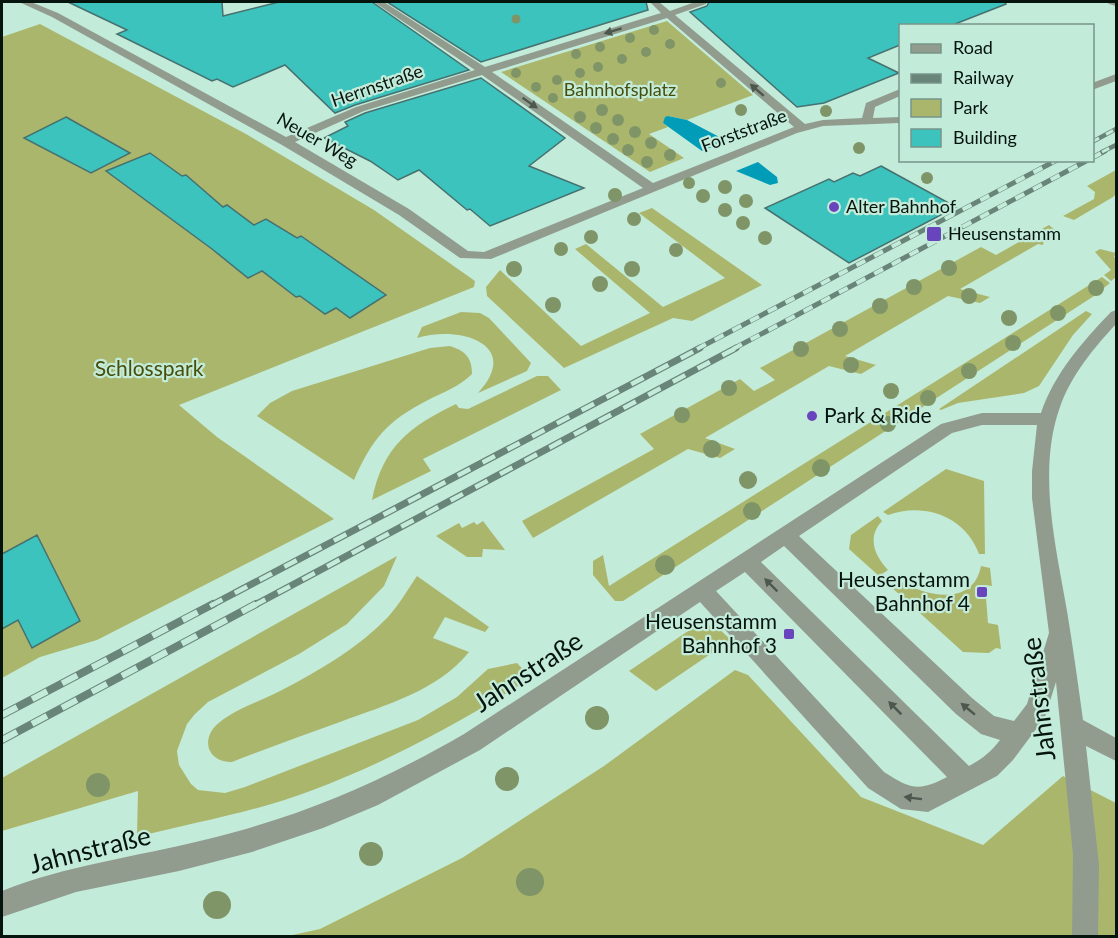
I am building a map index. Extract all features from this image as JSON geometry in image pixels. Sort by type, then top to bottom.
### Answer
[{"type":"street","name":"Neuer Weg","points":[[24,2],[55,15],[286,141],[404,212],[470,256],[486,256],[592,211]]},
{"type":"street","points":[[378,2],[482,70],[650,187]]},
{"type":"street","points":[[654,2],[802,128]]},
{"type":"street","points":[[482,70],[703,2]]},
{"type":"street","name":"Herrnstraße","points":[[286,141],[360,109],[482,70]]},
{"type":"street","points":[[1094,86],[1116,77]]},
{"type":"street","points":[[867,120],[870,105],[899,92]]},
{"type":"street","name":"Forststraße","points":[[592,211],[802,128],[824,123],[899,120]]},
{"type":"street","name":"Jahnstraße","points":[[1085,936],[1086,857],[1060,631],[1050,580],[1041,454],[1047,419],[1061,388],[1093,340],[1116,315]]},
{"type":"street","name":"Jahnstraße","points":[[2,904],[99,873],[202,853],[274,832],[333,812],[392,787],[472,742],[947,428],[982,419],[1047,419]]},
{"type":"street","points":[[786,535],[964,706],[989,726],[1020,733]]},
{"type":"street","points":[[747,561],[966,779]]},
{"type":"street","points":[[702,590],[876,780],[901,797],[928,800],[989,768],[1020,733],[1037,709],[1060,631]]},
{"type":"street","points":[[1071,726],[1116,750]]},
{"type":"green space","name":"Bahnhofsplatz","points":[[667,21],[753,95],[687,120],[668,116],[663,123],[668,127],[649,134],[684,158],[650,172],[501,72]]},
{"type":"green space","name":"Schlosspark","points":[[40,24],[246,134],[374,210],[475,281],[474,287],[179,405],[217,437],[334,519],[97,640],[40,657],[2,678],[2,37]]},
{"type":"green space","points":[[1116,170],[1116,194],[1113,197],[1074,220],[1063,216],[1094,199],[1095,192],[1087,186]]},
{"type":"green space","points":[[652,208],[762,285],[692,321],[673,318],[564,368],[487,296],[486,287],[500,270],[581,346],[650,313],[575,249],[586,244],[663,307],[725,278],[639,213]]},
{"type":"green space","points":[[1049,225],[1055,230],[1045,235],[1043,245],[1038,244],[960,289],[990,297],[980,303],[948,296],[845,356],[876,365],[861,374],[829,366],[705,438],[735,449],[720,458],[688,449],[533,538],[522,521],[654,449],[640,434],[740,379],[754,391],[775,380],[760,368],[981,247],[996,255]]},
{"type":"green space","points":[[1100,249],[1116,253],[1114,257],[1116,258],[1116,277],[1111,281],[1104,275],[1111,270],[1095,252]]},
{"type":"green space","points":[[1102,277],[1110,283],[1094,296],[623,601],[615,601],[593,575],[593,561],[603,555],[609,586]]},
{"type":"green space","points":[[1086,311],[1092,314],[1073,335],[1039,386],[1024,393],[958,403],[939,409]]},
{"type":"green space","points":[[461,312],[480,313],[489,318],[531,363],[527,371],[478,393],[490,376],[493,362],[490,351],[480,342],[451,334],[417,338],[422,327]]},
{"type":"green space","points":[[450,346],[467,355],[471,363],[472,374],[391,424],[367,453],[354,480],[257,416],[270,403],[292,391],[430,348]]},
{"type":"green space","points":[[537,376],[548,376],[561,390],[423,459],[431,471],[372,500],[383,465],[400,440],[412,430],[456,404],[459,408],[468,409]]},
{"type":"green space","points":[[946,469],[984,481],[985,554],[979,554],[973,541],[964,530],[942,515],[915,510],[888,515],[883,512]]},
{"type":"green space","points":[[878,516],[882,521],[875,533],[874,546],[888,570],[879,576],[849,549],[851,535]]},
{"type":"green space","points":[[483,521],[505,550],[483,549],[482,557],[467,557],[436,536],[459,523],[462,528],[474,522],[477,525]]},
{"type":"green space","points":[[397,556],[384,586],[347,624],[299,654],[208,702],[195,714],[187,724],[177,751],[179,765],[191,784],[198,790],[225,793],[245,787],[418,720],[457,697],[488,669],[517,663],[531,678],[452,725],[397,753],[342,779],[270,805],[137,837],[138,791],[2,831],[2,778]]},
{"type":"green space","points":[[981,566],[990,568],[992,586],[985,585],[988,623],[998,625],[1001,649],[996,648],[989,653],[963,652],[890,586],[898,580],[934,594],[958,593],[968,588],[976,579]]},
{"type":"green space","points":[[417,576],[489,627],[485,632],[445,617],[433,638],[469,652],[456,666],[426,687],[375,709],[232,762],[216,758],[209,748],[208,741],[214,728],[220,722],[338,658],[388,617]]},
{"type":"green space","points":[[700,623],[718,628],[731,640],[656,691],[629,671]]},
{"type":"green space","points":[[735,670],[748,675],[861,797],[983,845],[1063,776],[1116,803],[1116,936],[288,936],[320,929],[462,858],[604,766]]},
{"type":"water","points":[[665,117],[687,120],[727,141],[702,151],[663,123]]},
{"type":"water","points":[[758,162],[777,177],[778,183],[770,185],[736,171]]},
{"type":"building","points":[[68,2],[222,2],[223,16],[279,2],[372,2],[469,70],[335,113],[285,65],[233,87],[217,79],[212,81],[117,34],[127,30]]},
{"type":"building","points":[[387,2],[646,2],[648,10],[481,62]]},
{"type":"building","points":[[709,2],[1005,2],[1006,4],[955,24],[899,24],[899,45],[868,58],[899,73],[824,103],[797,107],[690,12],[707,6]]},
{"type":"building","points":[[481,78],[565,138],[529,166],[584,188],[490,226],[419,170],[398,180],[370,161],[324,138],[348,126],[345,122],[365,113]]},
{"type":"building","points":[[66,117],[130,153],[91,173],[24,138]]},
{"type":"building","points":[[150,153],[182,176],[186,175],[223,207],[227,205],[254,225],[266,219],[297,238],[301,236],[386,295],[350,318],[336,308],[325,314],[300,296],[296,297],[262,271],[248,278],[106,171]]},
{"type":"building","points":[[881,166],[956,207],[849,263],[765,208],[829,179],[834,182],[853,173],[860,176]]},
{"type":"building","points":[[37,535],[80,621],[32,648],[18,620],[2,629],[2,554]]},
{"type":"railway","points":[[1094,141],[1116,129]]},
{"type":"railway","points":[[1102,152],[1116,145]]},
{"type":"railway","points":[[1094,157],[1105,151]]},
{"type":"railway","points":[[697,349],[1053,162]]},
{"type":"railway","points":[[733,349],[1084,162]]},
{"type":"railway","points":[[210,606],[700,348]]},
{"type":"railway","points":[[253,606],[736,348]]},
{"type":"railway","points":[[2,715],[213,604]]},
{"type":"railway","points":[[2,740],[256,604]]},
{"type":"place","name":"Alter Bahnhof","points":[[834,207]]},
{"type":"place","name":"Heusenstamm","points":[[934,234]]},
{"type":"place","name":"Park & Ride","points":[[812,416]]},
{"type":"place","name":"Heusenstamm Bahnhof 4","points":[[982,592]]},
{"type":"place","name":"Heusenstamm Bahnhof 3","points":[[789,634]]}]
